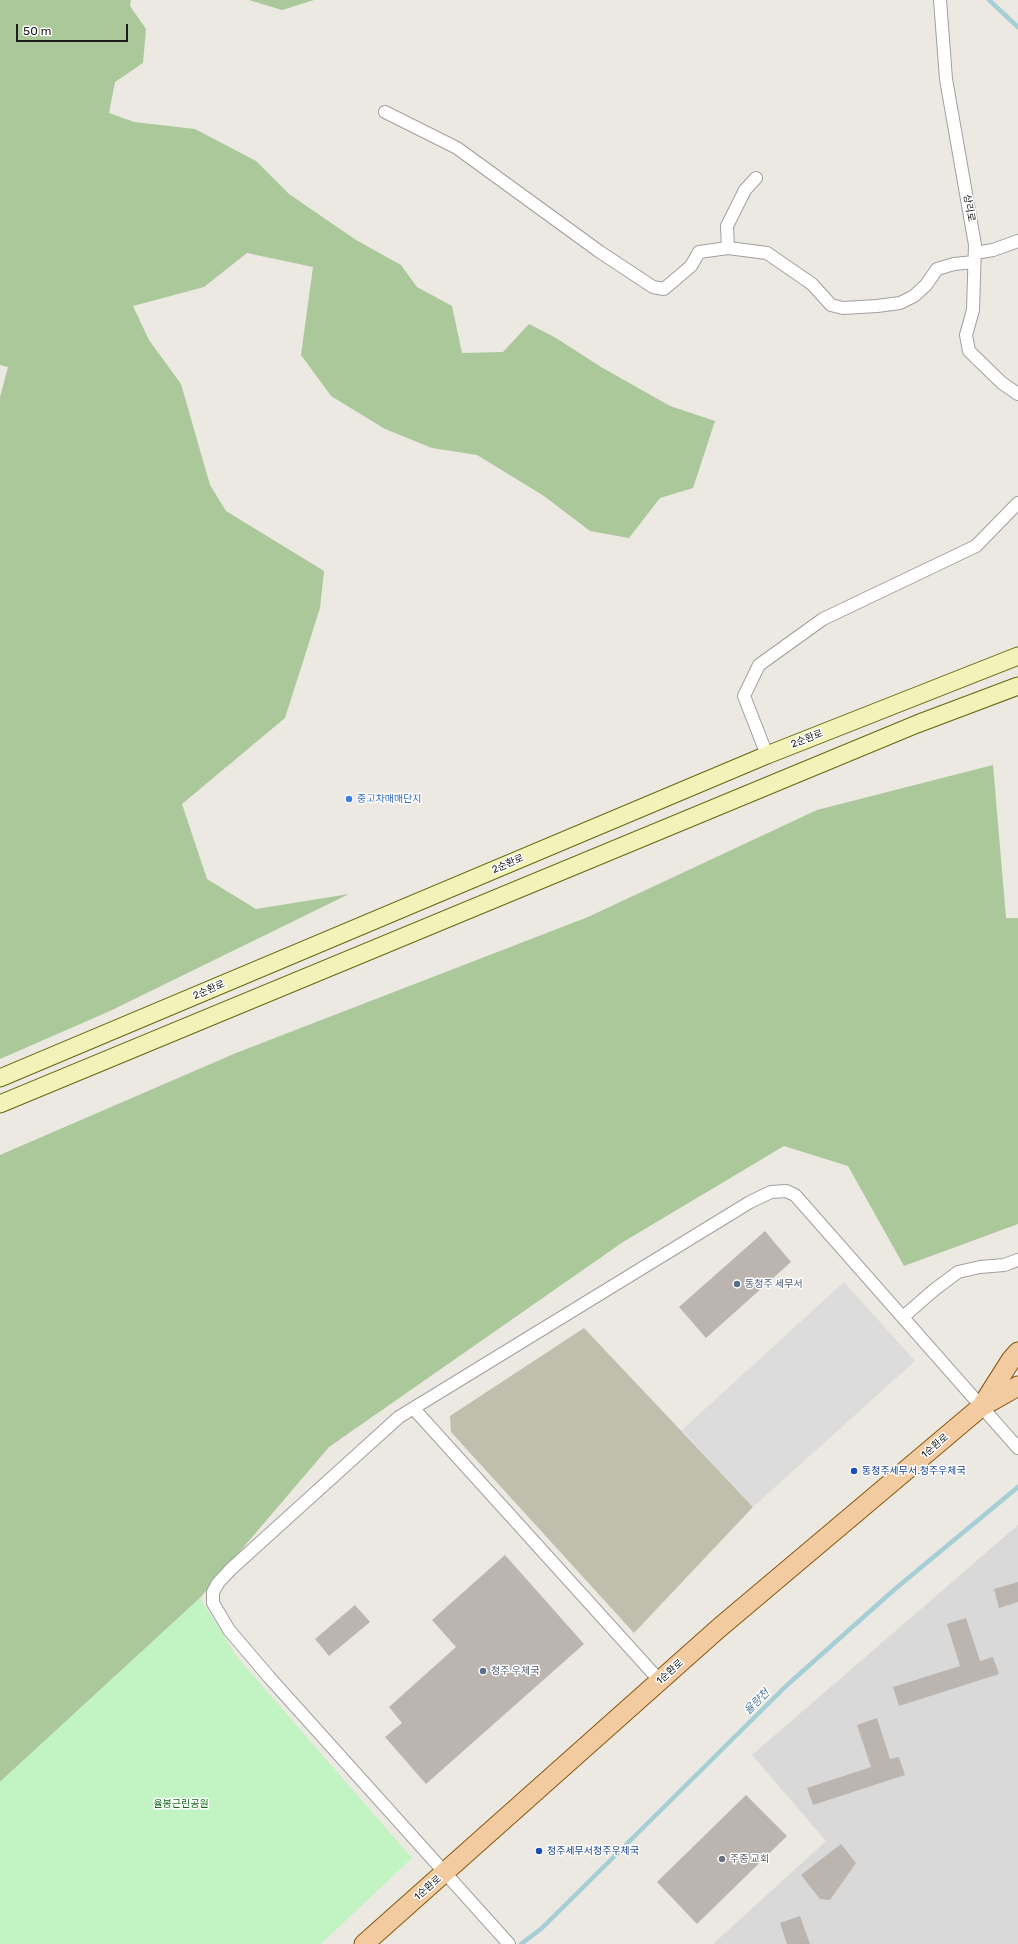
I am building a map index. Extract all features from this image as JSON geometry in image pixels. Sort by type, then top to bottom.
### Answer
[{"type":"main road","name":"1순환로","points":[[981,1407],[1011,1360],[1018,1352]]},
{"type":"main road","name":"1순환로","points":[[364,1944],[719,1628],[981,1407],[1018,1386]]},
{"type":"street","name":"상리로","points":[[940,0],[946,80],[975,245],[973,310],[966,335],[969,351],[1002,383],[1018,394]]},
{"type":"street","points":[[385,112],[457,148],[600,252],[653,287],[664,289],[691,266],[699,252],[728,248],[767,253],[812,284],[831,305],[843,308],[900,303],[914,296],[926,285],[937,269],[975,258],[1018,241]]},
{"type":"street","points":[[728,248],[727,226],[745,190],[756,178]]},
{"type":"street","points":[[767,755],[744,696],[759,665],[823,619],[976,546],[1018,503]]},
{"type":"street","name":"2순환로","points":[[0,1078],[767,755],[1018,656]]},
{"type":"street","points":[[0,1104],[888,736],[1018,686]]},
{"type":"street","points":[[508,1944],[269,1677],[229,1630],[213,1603],[213,1592],[218,1583],[231,1569],[399,1417],[744,1206],[771,1192],[786,1191],[795,1195],[1018,1448]]},
{"type":"street","points":[[903,1316],[958,1272],[980,1267],[1004,1265],[1018,1260]]},
{"type":"street","points":[[414,1409],[660,1681]]},
{"type":"shaded area","points":[[844,1282],[915,1361],[753,1507],[682,1430]]},
{"type":"shaded area","points":[[584,1328],[753,1507],[634,1633],[451,1432],[450,1416]]},
{"type":"shaded area","points":[[1018,1525],[1018,1944],[713,1944],[826,1841],[752,1755]]},
{"type":"green space","points":[[0,0],[131,0],[130,6],[146,29],[143,63],[115,82],[109,113],[134,122],[195,129],[256,161],[289,194],[356,240],[401,265],[417,287],[452,306],[462,353],[503,352],[529,324],[556,338],[601,367],[670,406],[715,421],[693,488],[660,498],[629,538],[590,531],[544,496],[477,455],[432,448],[385,429],[331,396],[301,355],[313,267],[247,253],[204,287],[133,306],[149,340],[181,384],[210,485],[226,511],[324,571],[320,608],[285,718],[182,804],[207,879],[256,909],[349,894],[110,1011],[0,1059],[0,397],[8,367],[0,365]]},
{"type":"green space","points":[[249,0],[314,0],[282,10]]},
{"type":"green space","points":[[993,765],[1006,918],[1018,918],[1018,1224],[904,1266],[848,1166],[784,1146],[623,1242],[329,1447],[200,1598],[0,1782],[0,1155],[236,1053],[588,917],[817,810]]},
{"type":"green space","name":"율봉근린공원","points":[[200,1598],[237,1657],[412,1858],[321,1944],[0,1944],[0,1782]]},
{"type":"building","points":[[765,1231],[791,1262],[706,1338],[679,1307]]},
{"type":"building","points":[[505,1555],[584,1644],[426,1784],[385,1737],[402,1723],[389,1707],[456,1647],[432,1620]]},
{"type":"building","points":[[1018,1582],[1018,1602],[999,1608],[994,1589]]},
{"type":"building","points":[[355,1605],[370,1622],[329,1656],[315,1639]]},
{"type":"building","points":[[966,1618],[980,1661],[993,1657],[999,1674],[899,1706],[893,1687],[960,1666],[947,1624]]},
{"type":"building","points":[[877,1718],[890,1759],[899,1757],[905,1775],[813,1805],[807,1788],[871,1767],[857,1725]]},
{"type":"building","name":"주중 교회","points":[[746,1795],[787,1836],[697,1924],[657,1882]]},
{"type":"building","points":[[841,1844],[856,1863],[830,1900],[820,1899],[801,1875]]},
{"type":"building","points":[[800,1916],[810,1944],[787,1944],[780,1923]]},
{"type":"waterway","name":"율량천","points":[[989,0],[1018,27]]},
{"type":"waterway","name":"율량천","points":[[521,1944],[542,1928],[786,1686],[895,1589],[1018,1487]]},
{"type":"place","name":"중고차매매단지","points":[[349,799]]},
{"type":"place","name":"동청주 세무서","points":[[737,1284]]},
{"type":"place","name":"동청주세무서.청주우체국","points":[[854,1471]]},
{"type":"place","name":"청주 우체국","points":[[483,1671]]},
{"type":"place","name":"청주세무서청주우체국","points":[[539,1851]]},
{"type":"place","name":"주중 교회","points":[[722,1859]]}]
